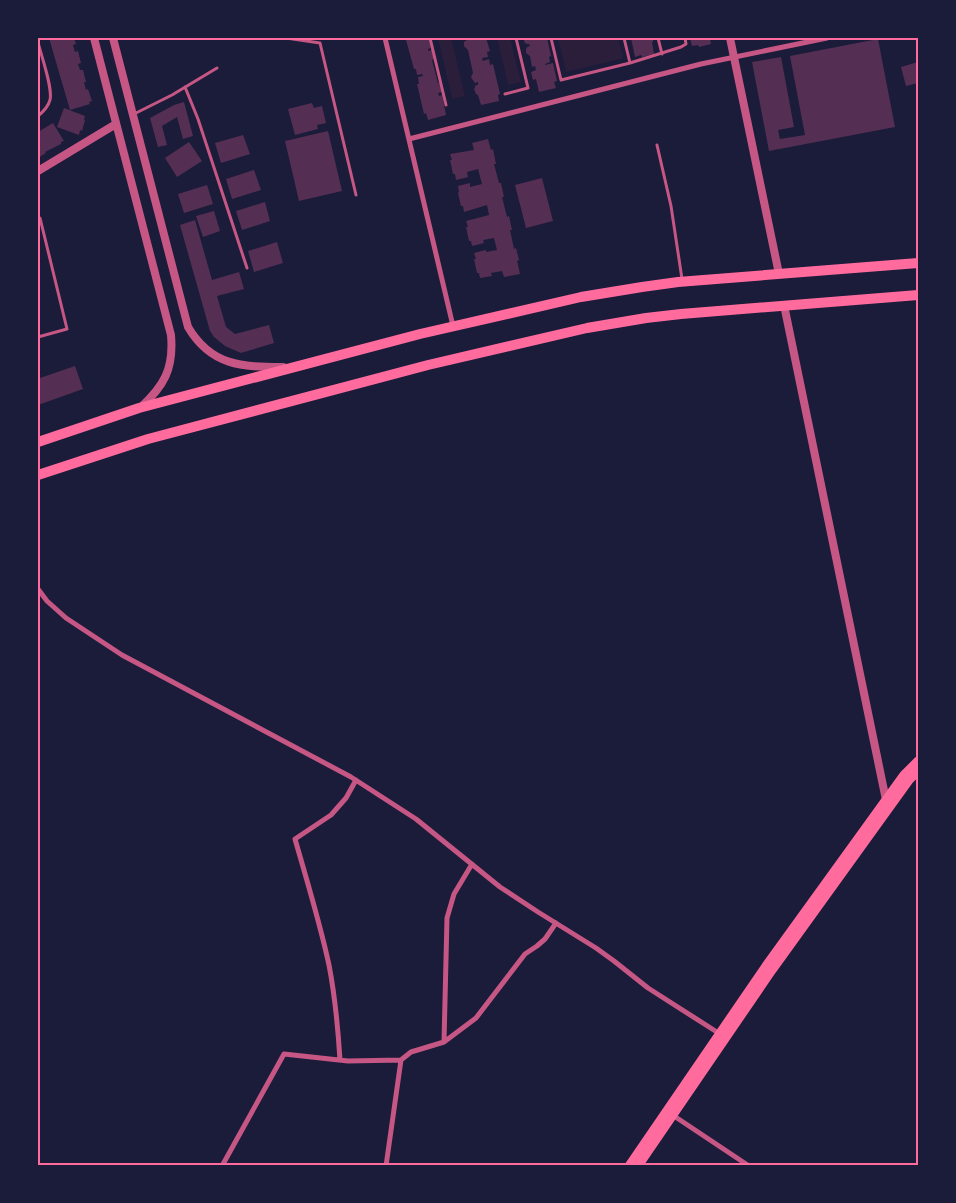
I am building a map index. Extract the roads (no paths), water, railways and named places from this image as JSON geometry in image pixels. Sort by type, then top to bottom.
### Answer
[{"type":"highway","points":[[38,442],[139,408],[420,334],[581,297],[682,282],[918,263]]},
{"type":"highway","points":[[38,475],[158,436],[428,365],[578,331],[646,318],[681,314],[918,295]]},
{"type":"main road","points":[[638,1166],[720,1034],[766,966],[904,775],[918,761]]},
{"type":"main road","points":[[629,1166],[670,1113],[909,780],[918,771]]},
{"type":"street","points":[[94,38],[171,335],[170,362],[164,380],[154,395],[139,408]]},
{"type":"street","points":[[113,38],[188,327],[198,342],[210,353],[225,361],[255,367],[295,367]]},
{"type":"street","points":[[385,38],[453,326]]},
{"type":"street","points":[[730,38],[778,274]]},
{"type":"street","points":[[409,139],[701,64],[827,38]]},
{"type":"street","points":[[38,170],[116,124]]},
{"type":"street","points":[[784,305],[886,800]]},
{"type":"street","points":[[38,590],[47,602],[66,618],[122,655],[356,780],[416,819],[500,887],[578,936],[648,988],[720,1034]]},
{"type":"street","points":[[340,1060],[337,1013],[329,967],[295,839],[331,815],[346,798],[356,780]]},
{"type":"street","points":[[444,1042],[447,918],[454,894],[472,864]]},
{"type":"street","points":[[222,1166],[284,1054],[348,1061],[401,1060],[411,1052],[444,1042],[476,1018],[525,954],[545,939],[556,923]]},
{"type":"street","points":[[386,1166],[401,1060]]},
{"type":"street","points":[[670,1113],[749,1166]]},
{"type":"lane","points":[[286,38],[320,44],[356,195]]},
{"type":"lane","points":[[430,38],[446,105]]},
{"type":"lane","points":[[505,94],[528,88],[516,38]]},
{"type":"lane","points":[[551,38],[561,80],[662,54],[682,47],[686,44],[685,38]]},
{"type":"lane","points":[[624,38],[630,63]]},
{"type":"lane","points":[[658,38],[662,54]]},
{"type":"lane","points":[[38,42],[51,92],[50,101],[45,110],[38,116]]},
{"type":"lane","points":[[38,60],[42,57]]},
{"type":"lane","points":[[133,115],[216,68]]},
{"type":"lane","points":[[185,87],[198,118],[246,268]]},
{"type":"lane","points":[[657,145],[671,206],[682,282]]},
{"type":"lane","points":[[38,217],[40,218],[67,329],[38,337]]}]
